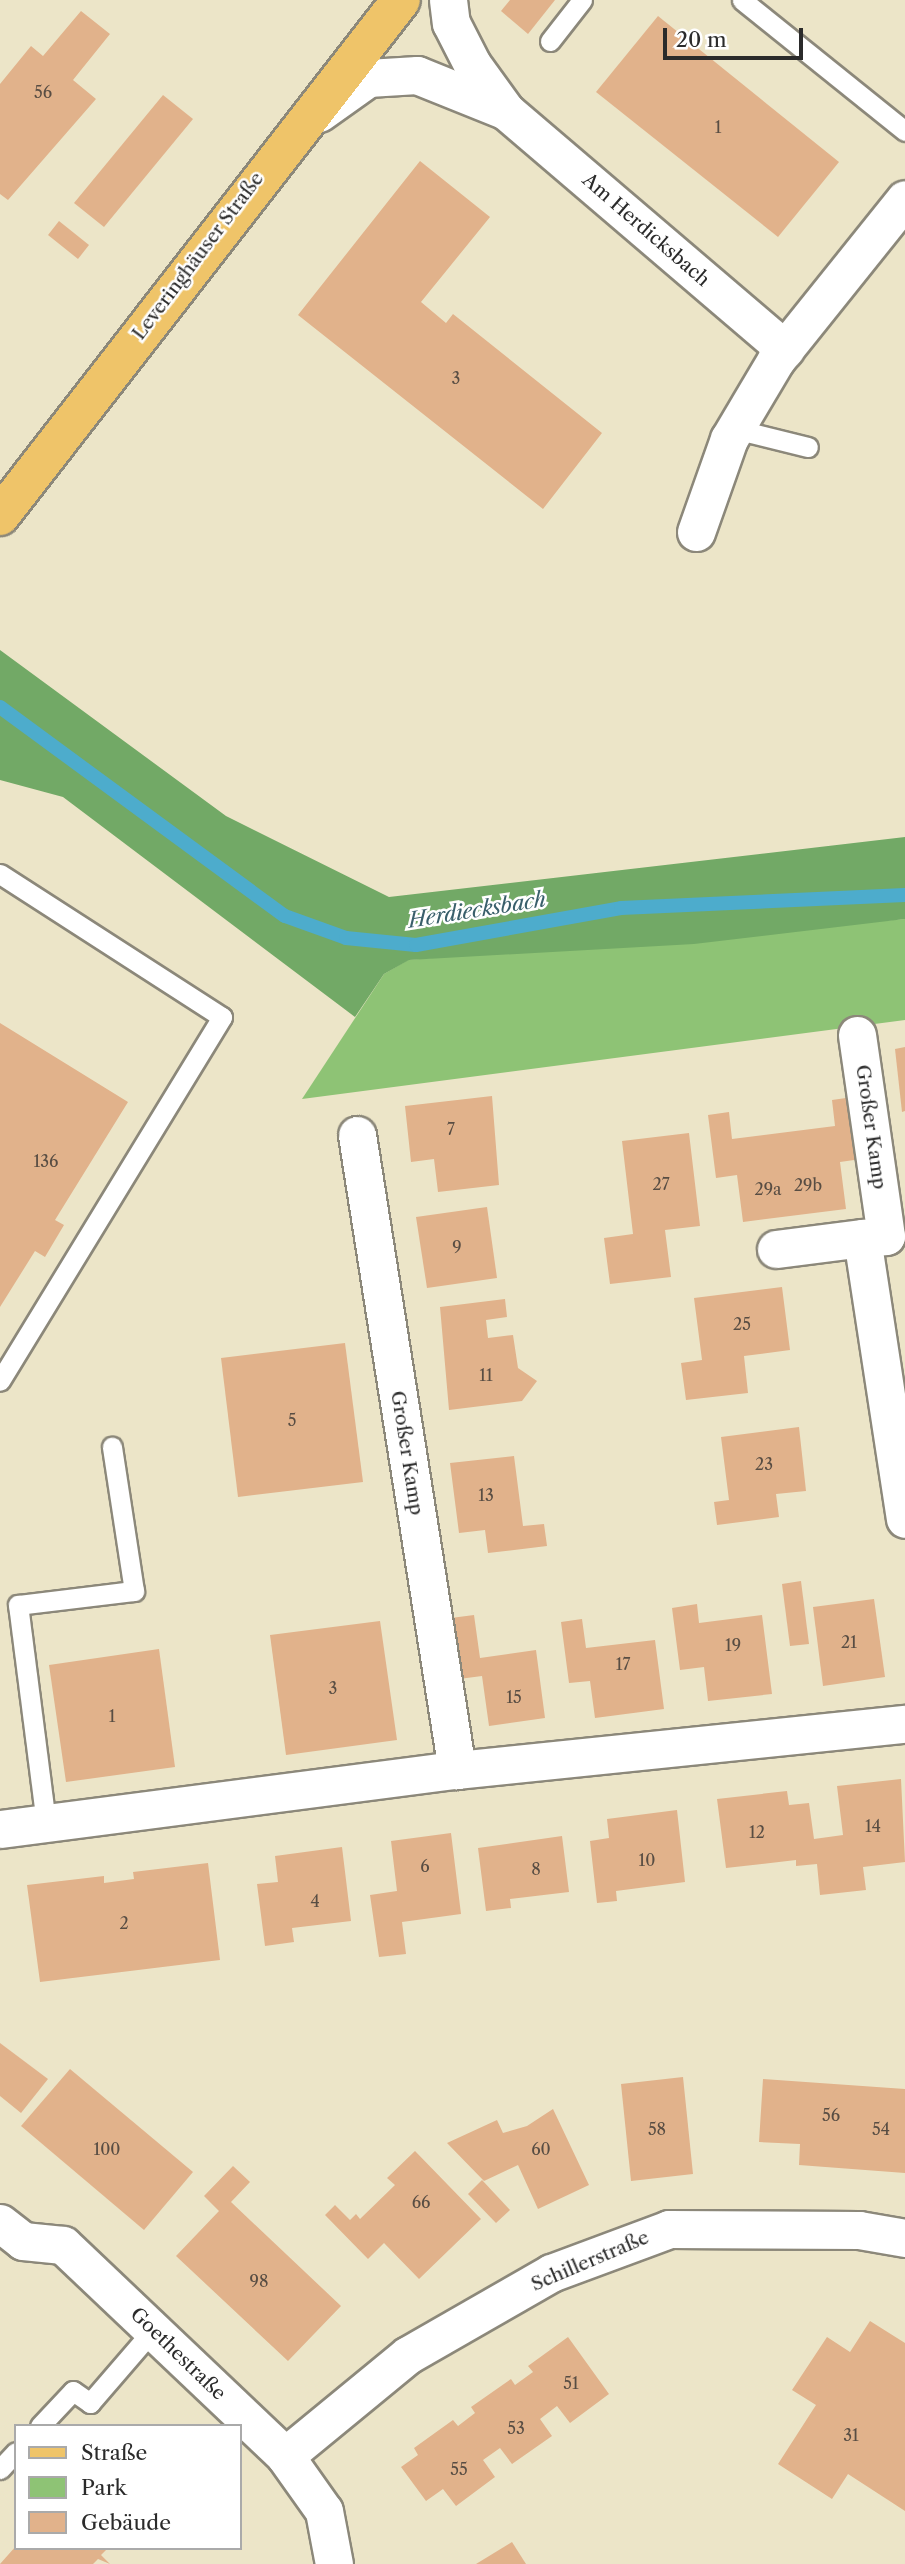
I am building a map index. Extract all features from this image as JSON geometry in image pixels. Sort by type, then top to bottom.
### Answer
[{"type":"main road","name":"Leveringhäuser Straße","points":[[0,516],[298,128],[401,0]]},
{"type":"street","name":"Am Herdicksbach","points":[[448,0],[451,23],[472,64],[506,111],[785,349]]},
{"type":"street","name":"Am Herdicksbach","points":[[298,128],[368,78],[417,75],[506,111]]},
{"type":"street","points":[[696,532],[735,429],[785,349],[905,199]]},
{"type":"street","name":"Großer Kamp","points":[[776,1250],[886,1236],[857,1035]]},
{"type":"street","name":"Großer Kamp","points":[[357,1135],[457,1770]]},
{"type":"street","points":[[862,1238],[905,1519]]},
{"type":"street","points":[[0,1829],[457,1770],[905,1724]]},
{"type":"street","name":"Goethestraße","points":[[0,2223],[23,2241],[62,2245],[285,2456],[324,2511],[330,2563]]},
{"type":"street","name":"Schillerstraße","points":[[285,2456],[408,2355],[551,2273],[669,2229],[859,2230],[905,2238]]},
{"type":"lane","points":[[550,41],[582,0]]},
{"type":"lane","points":[[742,0],[905,131]]},
{"type":"lane","points":[[735,429],[808,447]]},
{"type":"lane","points":[[0,874],[222,1017],[0,1381]]},
{"type":"lane","points":[[46,1823],[18,1605],[134,1591],[112,1447]]},
{"type":"lane","points":[[42,2424],[73,2390],[90,2403],[153,2330]]},
{"type":"lane","points":[[0,2469],[14,2454]]},
{"type":"green space","points":[[0,650],[226,816],[389,897],[905,837],[905,919],[694,944],[409,960],[384,974],[355,1017],[63,797],[0,780]]},
{"type":"green space","points":[[905,919],[905,1020],[302,1099],[384,974],[408,960]]},
{"type":"building","points":[[510,0],[555,0],[528,34],[501,11]]},
{"type":"building","points":[[81,11],[110,34],[73,80],[96,99],[8,200],[0,194],[0,84],[31,46],[43,56]]},
{"type":"building","points":[[658,16],[839,162],[778,237],[596,92]]},
{"type":"building","points":[[163,95],[193,119],[104,227],[74,203]]},
{"type":"building","points":[[420,161],[490,217],[421,302],[446,323],[453,314],[602,433],[543,509],[298,315]]},
{"type":"building","points":[[59,221],[89,245],[78,259],[48,235]]},
{"type":"building","points":[[0,1023],[128,1102],[55,1220],[64,1225],[45,1257],[35,1251],[0,1307]]},
{"type":"building","points":[[905,1047],[905,1111],[902,1112],[895,1049]]},
{"type":"building","points":[[492,1096],[499,1185],[438,1192],[434,1159],[411,1162],[405,1106]]},
{"type":"building","points":[[853,1097],[861,1159],[840,1162],[846,1209],[743,1222],[737,1175],[716,1178],[708,1115],[729,1112],[732,1139],[835,1126],[832,1100]]},
{"type":"building","points":[[689,1133],[700,1226],[665,1230],[671,1277],[610,1284],[604,1238],[633,1234],[622,1141]]},
{"type":"building","points":[[487,1207],[497,1278],[427,1288],[416,1217]]},
{"type":"building","points":[[782,1287],[790,1350],[744,1356],[748,1393],[686,1400],[681,1363],[702,1360],[694,1298]]},
{"type":"building","points":[[505,1299],[507,1317],[486,1320],[488,1338],[513,1335],[518,1368],[537,1381],[522,1401],[449,1410],[440,1307]]},
{"type":"building","points":[[345,1343],[363,1482],[238,1497],[221,1358]]},
{"type":"building","points":[[799,1427],[806,1491],[776,1494],[779,1517],[717,1525],[714,1502],[729,1500],[721,1437]]},
{"type":"building","points":[[514,1456],[523,1526],[544,1524],[547,1546],[488,1553],[485,1530],[459,1533],[450,1463]]},
{"type":"building","points":[[801,1581],[809,1644],[790,1646],[782,1584]]},
{"type":"building","points":[[874,1599],[885,1677],[823,1686],[813,1607]]},
{"type":"building","points":[[697,1604],[699,1623],[762,1615],[772,1694],[708,1701],[704,1667],[680,1670],[672,1608]]},
{"type":"building","points":[[474,1615],[480,1658],[536,1650],[545,1718],[489,1726],[482,1676],[459,1679],[451,1618]]},
{"type":"building","points":[[582,1619],[586,1648],[655,1640],[664,1709],[595,1718],[590,1681],[569,1683],[561,1622]]},
{"type":"building","points":[[380,1621],[397,1740],[286,1755],[270,1635]]},
{"type":"building","points":[[159,1649],[175,1767],[66,1782],[49,1665]]},
{"type":"building","points":[[901,1779],[905,1862],[863,1867],[866,1890],[820,1895],[817,1864],[796,1866],[796,1860],[726,1868],[717,1799],[787,1791],[789,1805],[809,1803],[814,1839],[843,1835],[837,1786]]},
{"type":"building","points":[[677,1810],[685,1882],[616,1891],[617,1901],[597,1903],[590,1841],[609,1838],[607,1819]]},
{"type":"building","points":[[451,1833],[461,1914],[402,1922],[406,1954],[379,1957],[370,1895],[397,1891],[391,1841]]},
{"type":"building","points":[[562,1836],[569,1892],[510,1899],[511,1908],[486,1911],[478,1848]]},
{"type":"building","points":[[342,1847],[351,1921],[292,1928],[294,1942],[265,1946],[257,1884],[278,1882],[275,1856]]},
{"type":"building","points":[[208,1863],[220,1960],[40,1982],[27,1885],[104,1876],[104,1883],[134,1879],[133,1872]]},
{"type":"building","points":[[0,2043],[48,2079],[21,2113],[0,2096]]},
{"type":"building","points":[[70,2069],[193,2172],[144,2230],[21,2126]]},
{"type":"building","points":[[683,2077],[693,2174],[631,2181],[621,2084]]},
{"type":"building","points":[[763,2079],[905,2089],[905,2173],[799,2165],[800,2144],[759,2142]]},
{"type":"building","points":[[553,2109],[589,2185],[538,2209],[518,2165],[484,2181],[447,2143],[497,2120],[503,2133],[527,2126]]},
{"type":"building","points":[[415,2151],[481,2219],[419,2279],[384,2243],[368,2259],[325,2215],[335,2205],[350,2220],[356,2214],[360,2219],[395,2185],[387,2178]]},
{"type":"building","points":[[233,2166],[250,2182],[231,2202],[341,2306],[288,2361],[176,2256],[219,2211],[204,2196]]},
{"type":"building","points":[[482,2180],[510,2210],[496,2223],[468,2194]]},
{"type":"building","points":[[870,2321],[905,2343],[905,2511],[848,2474],[832,2499],[778,2464],[816,2405],[792,2390],[827,2337],[850,2352]]},
{"type":"building","points":[[568,2337],[609,2394],[570,2423],[557,2406],[540,2419],[552,2436],[512,2464],[500,2448],[483,2460],[495,2477],[456,2506],[443,2489],[426,2501],[401,2467],[418,2455],[414,2448],[453,2420],[458,2426],[475,2413],[471,2407],[511,2379],[515,2385],[533,2372],[528,2366]]},
{"type":"building","points":[[512,2542],[526,2564],[476,2564]]},
{"type":"building","points":[[14,2548],[106,2550],[101,2555],[110,2564],[98,2559],[93,2564],[0,2564]]},
{"type":"waterway","name":"Herdiecksbach","points":[[0,707],[285,916],[346,938],[416,945],[621,908],[905,895]]}]
